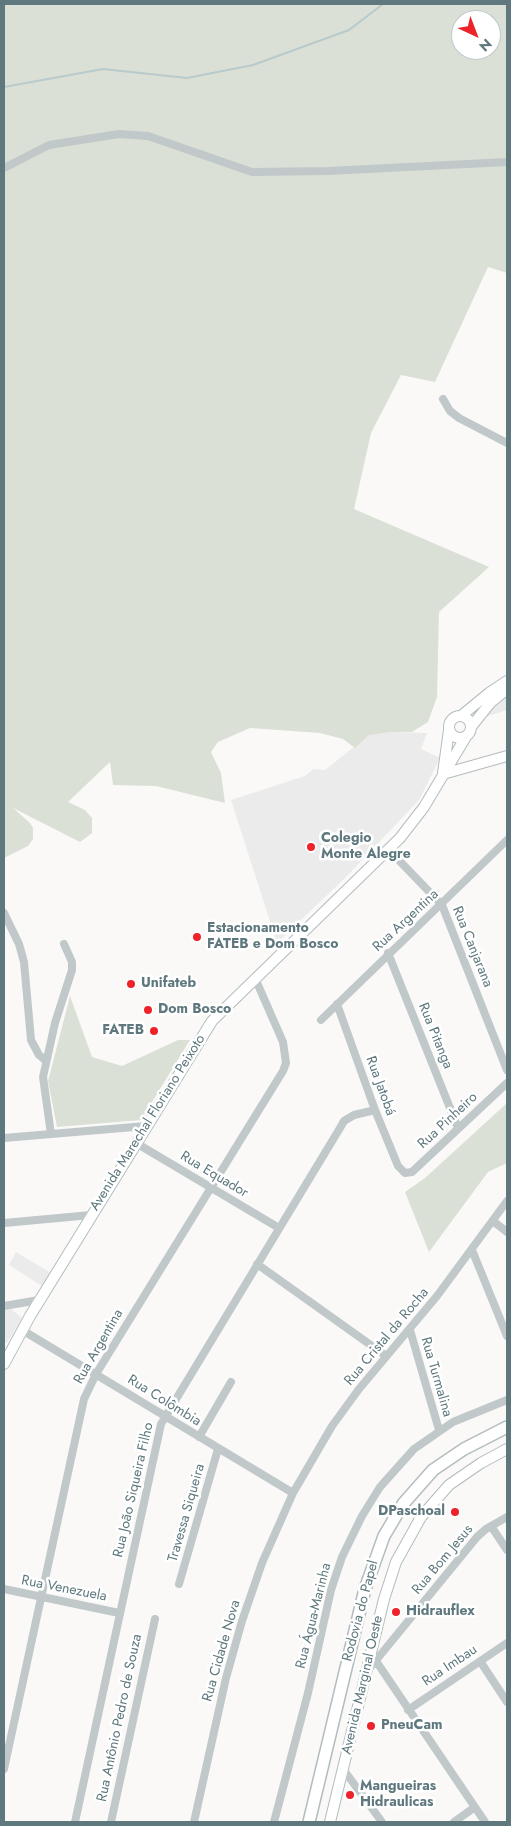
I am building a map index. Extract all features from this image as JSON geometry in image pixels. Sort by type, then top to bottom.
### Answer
[{"type":"main road","points":[[467,734],[458,738],[449,730],[452,718],[461,716],[489,692],[507,681]]},
{"type":"main road","name":"Avenida Marechal Floriano Peixoto","points":[[4,1364],[39,1300],[212,1021],[389,850],[424,807],[467,734],[486,706],[507,689]]},
{"type":"main road","points":[[461,716],[467,718],[467,734]]},
{"type":"main road","name":"Avenida Marechal Floriano Peixoto","points":[[443,774],[449,730]]},
{"type":"main road","points":[[446,748],[467,734]]},
{"type":"main road","points":[[443,774],[507,756]]},
{"type":"main road","name":"Rodovia do Papel","points":[[309,1822],[365,1589],[384,1536],[402,1504],[433,1470],[464,1449],[507,1427]]},
{"type":"main road","name":"Avenida Marginal Oeste","points":[[330,1822],[384,1599],[396,1562],[408,1537],[421,1517],[449,1485],[481,1463],[507,1449]]},
{"type":"street","points":[[4,168],[49,144],[119,134],[148,136],[252,172],[328,172],[507,162]]},
{"type":"street","points":[[443,400],[450,411],[459,418],[507,443]]},
{"type":"street","name":"Rua Argentina","points":[[322,1020],[388,953],[442,904],[507,840]]},
{"type":"street","name":"Rua Canjarana","points":[[389,850],[442,904],[507,1070]]},
{"type":"street","points":[[4,913],[19,944],[24,962],[31,1040],[38,1055],[45,1060]]},
{"type":"street","points":[[51,1134],[44,1091],[45,1060],[72,970],[72,962],[64,944]]},
{"type":"street","name":"Rua Pitanga","points":[[388,953],[458,1128]]},
{"type":"street","name":"Rua Argentina","points":[[4,1769],[84,1399],[96,1374],[283,1071],[286,1063],[282,1042],[255,978]]},
{"type":"street","name":"Rua Jatobá","points":[[337,1004],[375,1110],[398,1166],[405,1173]]},
{"type":"street","name":"Rua Pinheiro","points":[[405,1173],[412,1172],[507,1083]]},
{"type":"street","name":"Rua João Siqueira Filho","points":[[75,1822],[157,1434],[165,1415],[344,1121],[354,1115],[375,1110]]},
{"type":"street","points":[[4,1138],[146,1126]]},
{"type":"street","name":"Rua Equador","points":[[136,1143],[279,1228]]},
{"type":"street","name":"Rua Cristal da Rocha","points":[[293,1493],[332,1426],[386,1356],[410,1330],[507,1201]]},
{"type":"street","points":[[4,1223],[92,1215]]},
{"type":"street","points":[[493,1221],[507,1232]]},
{"type":"street","points":[[472,1250],[507,1336]]},
{"type":"street","points":[[257,1264],[386,1356]]},
{"type":"street","points":[[4,1306],[39,1300]]},
{"type":"street","name":"Rua Colômbia","points":[[22,1330],[293,1493]]},
{"type":"street","name":"Rua Turmalina","points":[[410,1330],[439,1430]]},
{"type":"street","points":[[199,1437],[231,1382]]},
{"type":"street","name":"Rua Água-Marinha","points":[[274,1822],[308,1693],[331,1590],[342,1557],[362,1516],[380,1487],[414,1449],[453,1422],[507,1400]]},
{"type":"street","name":"Travessa Siqueira","points":[[180,1584],[218,1449]]},
{"type":"street","name":"Rua Cidade Nova","points":[[194,1822],[226,1678],[242,1622],[262,1563],[293,1493]]},
{"type":"street","name":"Rua Bom Jesus","points":[[366,1672],[473,1541],[491,1526],[507,1518]]},
{"type":"street","points":[[491,1526],[507,1550]]},
{"type":"street","name":"Rua Venezuela","points":[[4,1589],[119,1612]]},
{"type":"street","name":"Rua Antônio Pedro de Souza","points":[[111,1822],[155,1619]]},
{"type":"street","name":"Rua Imbau","points":[[408,1710],[507,1643]]},
{"type":"street","points":[[376,1661],[485,1822]]},
{"type":"street","points":[[480,1661],[507,1702]]},
{"type":"street","points":[[343,1769],[382,1822]]},
{"type":"street","points":[[454,1822],[475,1807]]},
{"type":"shaded area","points":[[4,4],[507,4],[507,273],[488,267],[435,382],[401,375],[371,433],[354,509],[489,567],[439,612],[437,697],[428,722],[412,732],[369,735],[355,748],[343,739],[320,733],[250,728],[218,742],[211,752],[221,773],[225,803],[156,786],[113,785],[110,762],[68,802],[85,810],[92,818],[92,833],[80,842],[13,808],[33,828],[33,839],[28,846],[4,858]]},
{"type":"shaded area","points":[[507,694],[507,710],[485,717],[492,707]]},
{"type":"shaded area","name":"Colegio Monte Alegre","points":[[391,732],[427,733],[421,749],[440,758],[419,800],[347,876],[277,943],[231,800],[305,776],[313,769],[325,770],[370,734]]},
{"type":"shaded area","points":[[70,996],[92,1057],[122,1066],[178,1040],[190,1040],[141,1120],[57,1127],[48,1081]]},
{"type":"shaded area","points":[[507,1103],[507,1163],[488,1172],[429,1252],[405,1192],[425,1178]]},
{"type":"shaded area","points":[[16,1252],[51,1273],[42,1286],[9,1265]]},
{"type":"shaded area","points":[[11,1309],[22,1318],[7,1343],[4,1341],[4,1310]]},
{"type":"waterway","points":[[4,87],[103,69],[187,78],[253,65],[349,30],[383,4]]},
{"type":"place","name":"Colegio Monte Alegre","points":[[311,847]]},
{"type":"place","name":"Estacionamento FATEB e Dom Bosco","points":[[197,937]]},
{"type":"place","name":"Unifateb","points":[[131,984]]},
{"type":"place","name":"Dom Bosco","points":[[148,1010]]},
{"type":"place","name":"FATEB","points":[[154,1031]]},
{"type":"place","name":"DPaschoal","points":[[455,1512]]},
{"type":"place","name":"Hidrauflex","points":[[396,1612]]},
{"type":"place","name":"PneuCam","points":[[371,1726]]},
{"type":"place","name":"Mangueiras Hidraulicas","points":[[350,1795]]}]
